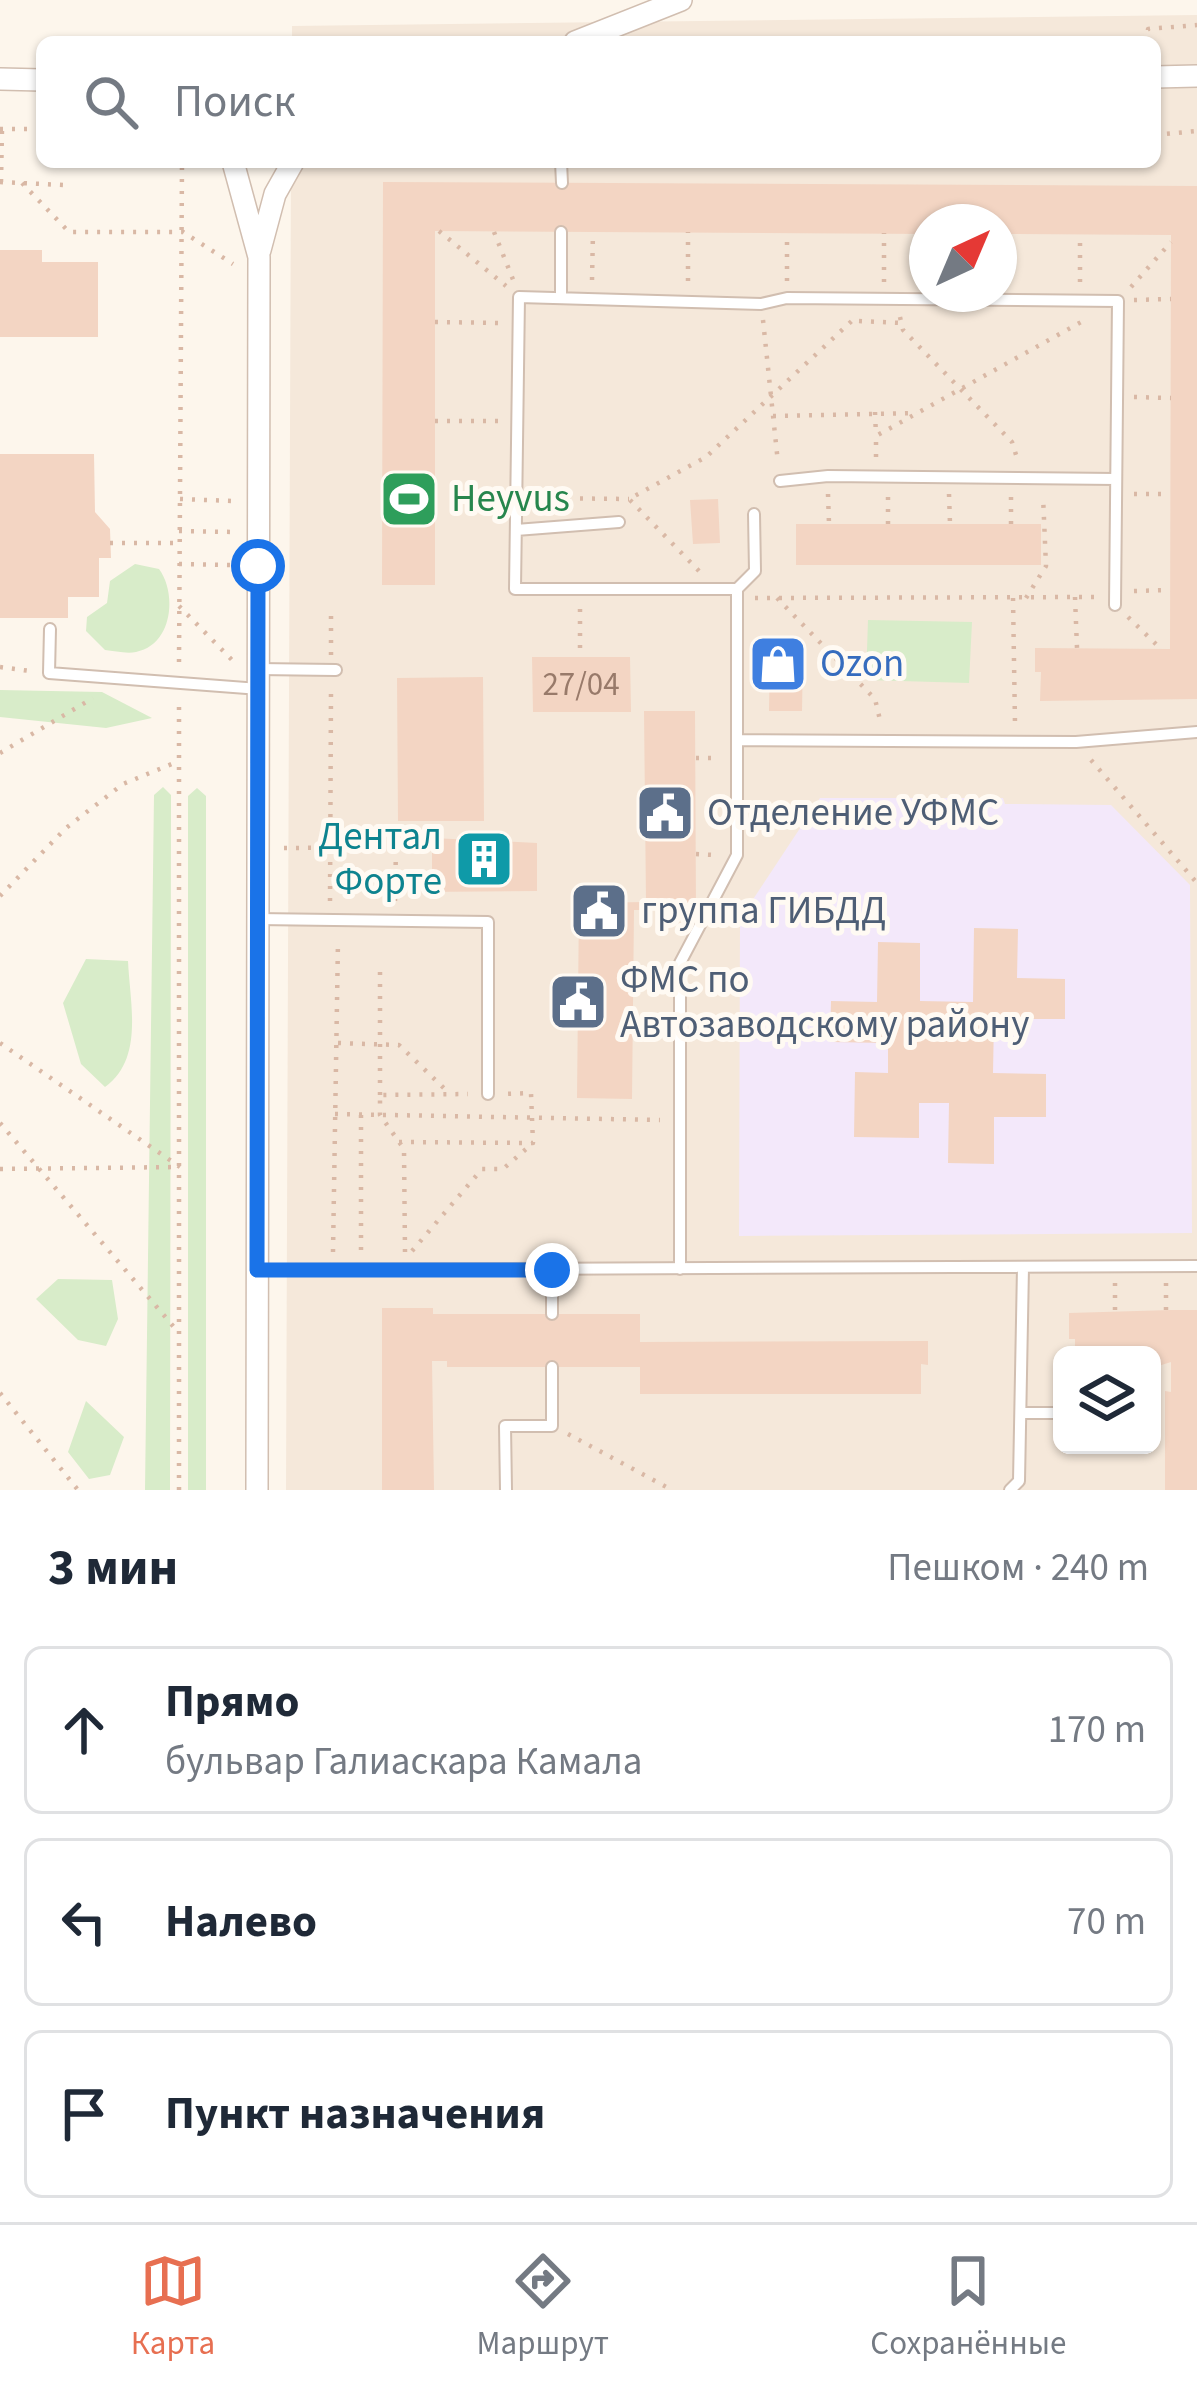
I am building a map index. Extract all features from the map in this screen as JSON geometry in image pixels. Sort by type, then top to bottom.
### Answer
[{"type":"street","points":[[590,36],[681,0]]},
{"type":"street","points":[[1161,77],[1197,76]]},
{"type":"street","points":[[0,79],[36,80]]},
{"type":"street","points":[[234,168],[258,268]]},
{"type":"street","points":[[257,1490],[258,268],[275,194],[290,168]]},
{"type":"lane","points":[[561,168],[562,183]]},
{"type":"lane","points":[[561,232],[561,297]]},
{"type":"lane","points":[[737,593],[716,589],[515,589],[519,297],[688,298],[761,304],[787,298],[1118,301],[1115,598]]},
{"type":"lane","points":[[780,481],[828,476],[1116,479]]},
{"type":"lane","points":[[680,1269],[680,963],[737,855],[737,593],[755,571],[754,514]]},
{"type":"lane","points":[[516,530],[619,522]]},
{"type":"lane","points":[[50,629],[49,673],[258,682],[336,670]]},
{"type":"lane","points":[[738,740],[1076,742],[1197,732]]},
{"type":"lane","points":[[257,919],[488,922],[488,1094]]},
{"type":"lane","points":[[257,1270],[1197,1266]]},
{"type":"lane","points":[[1010,1490],[1019,1480],[1023,1267]]},
{"type":"lane","points":[[552,1270],[552,1314]]},
{"type":"lane","points":[[506,1490],[505,1426],[552,1426],[552,1367]]},
{"type":"lane","points":[[1022,1413],[1053,1413]]},
{"type":"path","points":[[1148,36],[1148,29],[1158,25],[1197,25]]},
{"type":"path","points":[[36,129],[1,129],[0,182],[64,185]]},
{"type":"path","points":[[1161,134],[1197,131]]},
{"type":"path","points":[[179,1490],[182,168]]},
{"type":"path","points":[[22,183],[69,232],[183,232],[258,268]]},
{"type":"path","points":[[439,231],[519,297]]},
{"type":"path","points":[[494,232],[519,297]]},
{"type":"path","points":[[591,297],[593,232]]},
{"type":"path","points":[[688,232],[688,298]]},
{"type":"path","points":[[787,298],[788,233]]},
{"type":"path","points":[[884,233],[891,299],[902,323],[1012,442],[1017,478],[1011,524]]},
{"type":"path","points":[[1080,234],[1080,301]]},
{"type":"path","points":[[875,436],[1118,301],[1171,242]]},
{"type":"path","points":[[516,497],[629,499],[706,458],[856,320],[861,299]]},
{"type":"path","points":[[1118,301],[1171,299]]},
{"type":"path","points":[[761,304],[780,481]]},
{"type":"path","points":[[856,320],[902,323]]},
{"type":"path","points":[[435,322],[519,322]]},
{"type":"path","points":[[1117,397],[1171,398]]},
{"type":"path","points":[[875,412],[888,524]]},
{"type":"path","points":[[773,416],[918,413]]},
{"type":"path","points":[[435,421],[517,421]]},
{"type":"path","points":[[828,476],[829,524]]},
{"type":"path","points":[[949,477],[950,524]]},
{"type":"path","points":[[1026,598],[1046,566],[1042,478]]},
{"type":"path","points":[[1116,494],[1170,494]]},
{"type":"path","points":[[180,499],[258,501]]},
{"type":"path","points":[[629,499],[716,589]]},
{"type":"path","points":[[179,531],[258,533]]},
{"type":"path","points":[[110,543],[179,543]]},
{"type":"path","points":[[179,564],[258,566]]},
{"type":"path","points":[[579,589],[580,657]]},
{"type":"path","points":[[737,593],[777,598],[1115,598],[1170,590]]},
{"type":"path","points":[[1075,597],[1077,648]]},
{"type":"path","points":[[777,598],[875,699],[884,741]]},
{"type":"path","points":[[1012,598],[1016,742]]},
{"type":"path","points":[[1115,598],[1161,649]]},
{"type":"path","points":[[179,606],[258,682]]},
{"type":"path","points":[[0,667],[49,673]]},
{"type":"path","points":[[0,753],[102,692],[108,678]]},
{"type":"path","points":[[1076,742],[1197,883]]},
{"type":"path","points":[[0,896],[66,829],[122,784],[179,761]]},
{"type":"path","points":[[284,869],[284,845],[432,847]]},
{"type":"path","points":[[395,921],[396,846]]},
{"type":"path","points":[[313,906],[330,906]]},
{"type":"path","points":[[380,969],[380,1115],[404,1150],[405,1259],[482,1169],[503,1169],[533,1143]]},
{"type":"path","points":[[0,1042],[180,1167]]},
{"type":"path","points":[[337,1043],[399,1045],[451,1094]]},
{"type":"path","points":[[380,1095],[531,1093],[533,1143]]},
{"type":"path","points":[[335,1114],[680,1120]]},
{"type":"path","points":[[361,1114],[362,1270]]},
{"type":"path","points":[[0,1123],[179,1333]]},
{"type":"path","points":[[399,1142],[533,1143]]},
{"type":"path","points":[[0,1169],[180,1167]]},
{"type":"path","points":[[1115,1267],[1115,1313]]},
{"type":"path","points":[[1166,1267],[1166,1313]]},
{"type":"path","points":[[0,1393],[78,1490]]},
{"type":"path","points":[[552,1426],[672,1490]]},
{"type":"shaded area","points":[[1197,15],[1197,1490],[286,1490],[291,168],[1161,168],[1161,36],[292,36],[292,26]]},
{"type":"shaded area","points":[[820,798],[1003,798],[1005,804],[1111,805],[1190,885],[1192,1233],[739,1236],[740,919]]},
{"type":"green space","points":[[135,564],[159,569],[165,579],[169,604],[164,629],[158,639],[136,652],[105,650],[86,631],[87,617],[107,603],[110,581]]},
{"type":"green space","points":[[868,620],[972,622],[969,683],[866,680]]},
{"type":"green space","points":[[0,690],[102,692],[152,718],[106,728],[0,717]]},
{"type":"green space","points":[[163,787],[171,795],[170,1490],[145,1490],[154,795]]},
{"type":"green space","points":[[197,788],[206,796],[206,1490],[188,1490],[188,796]]},
{"type":"green space","points":[[86,959],[128,961],[130,1046],[125,1062],[105,1087],[81,1064],[63,1003]]},
{"type":"green space","points":[[58,1279],[112,1280],[118,1319],[106,1346],[78,1340],[36,1299]]},
{"type":"green space","points":[[86,1401],[124,1437],[110,1475],[89,1479],[68,1452]]},
{"type":"building","points":[[383,182],[1197,186],[1197,699],[1040,701],[1041,672],[1035,672],[1035,648],[1170,649],[1171,235],[1017,234],[1017,204],[909,204],[909,234],[435,231],[435,585],[382,585]]},
{"type":"building","points":[[0,250],[42,250],[42,262],[98,262],[98,337],[0,337]]},
{"type":"building","points":[[0,454],[94,454],[95,512],[110,529],[111,558],[99,558],[99,597],[68,597],[68,618],[0,618]]},
{"type":"building","points":[[718,499],[720,543],[693,544],[690,500]]},
{"type":"building","points":[[796,524],[1041,524],[1041,565],[796,565]]},
{"type":"building","points":[[770,653],[803,653],[802,711],[769,711]]},
{"type":"building","points":[[532,657],[630,657],[631,712],[533,712]]},
{"type":"building","points":[[483,677],[484,821],[398,821],[397,678]]},
{"type":"building","points":[[644,711],[695,711],[696,910],[634,910],[632,1099],[577,1098],[579,903],[646,902]]},
{"type":"building","name":"Дентал Форте","points":[[432,838],[537,843],[537,891],[421,892],[417,874],[432,871]]},
{"type":"building","points":[[974,928],[1018,929],[1017,978],[1065,979],[1065,1019],[994,1019],[993,1073],[1046,1074],[1046,1117],[994,1117],[994,1164],[948,1163],[949,1103],[919,1103],[919,1138],[854,1137],[855,1072],[888,1073],[888,1043],[830,1042],[831,1001],[877,1002],[878,942],[920,943],[920,1001],[973,1002]]},
{"type":"building","points":[[382,1308],[433,1308],[433,1314],[640,1314],[640,1342],[928,1341],[928,1365],[921,1364],[921,1394],[640,1394],[640,1367],[447,1367],[447,1361],[432,1361],[434,1490],[382,1490]]},
{"type":"building","points":[[1197,1310],[1197,1490],[1165,1490],[1165,1391],[1171,1392],[1171,1362],[1161,1365],[1161,1346],[1075,1346],[1075,1339],[1069,1339],[1069,1313]]},
{"type":"place","name":"Heyvus","points":[[409,499]]},
{"type":"place","name":"Ozon","points":[[778,664]]},
{"type":"place","name":"Отделение УФМС","points":[[665,813]]},
{"type":"place","name":"Дентал Форте","points":[[484,859]]},
{"type":"place","name":"группа ГИБДД","points":[[599,911]]},
{"type":"place","name":"ФМС по Автозаводскому району","points":[[578,1002]]},
{"type":"route","points":[[258,566],[257,1270],[552,1270]]}]
